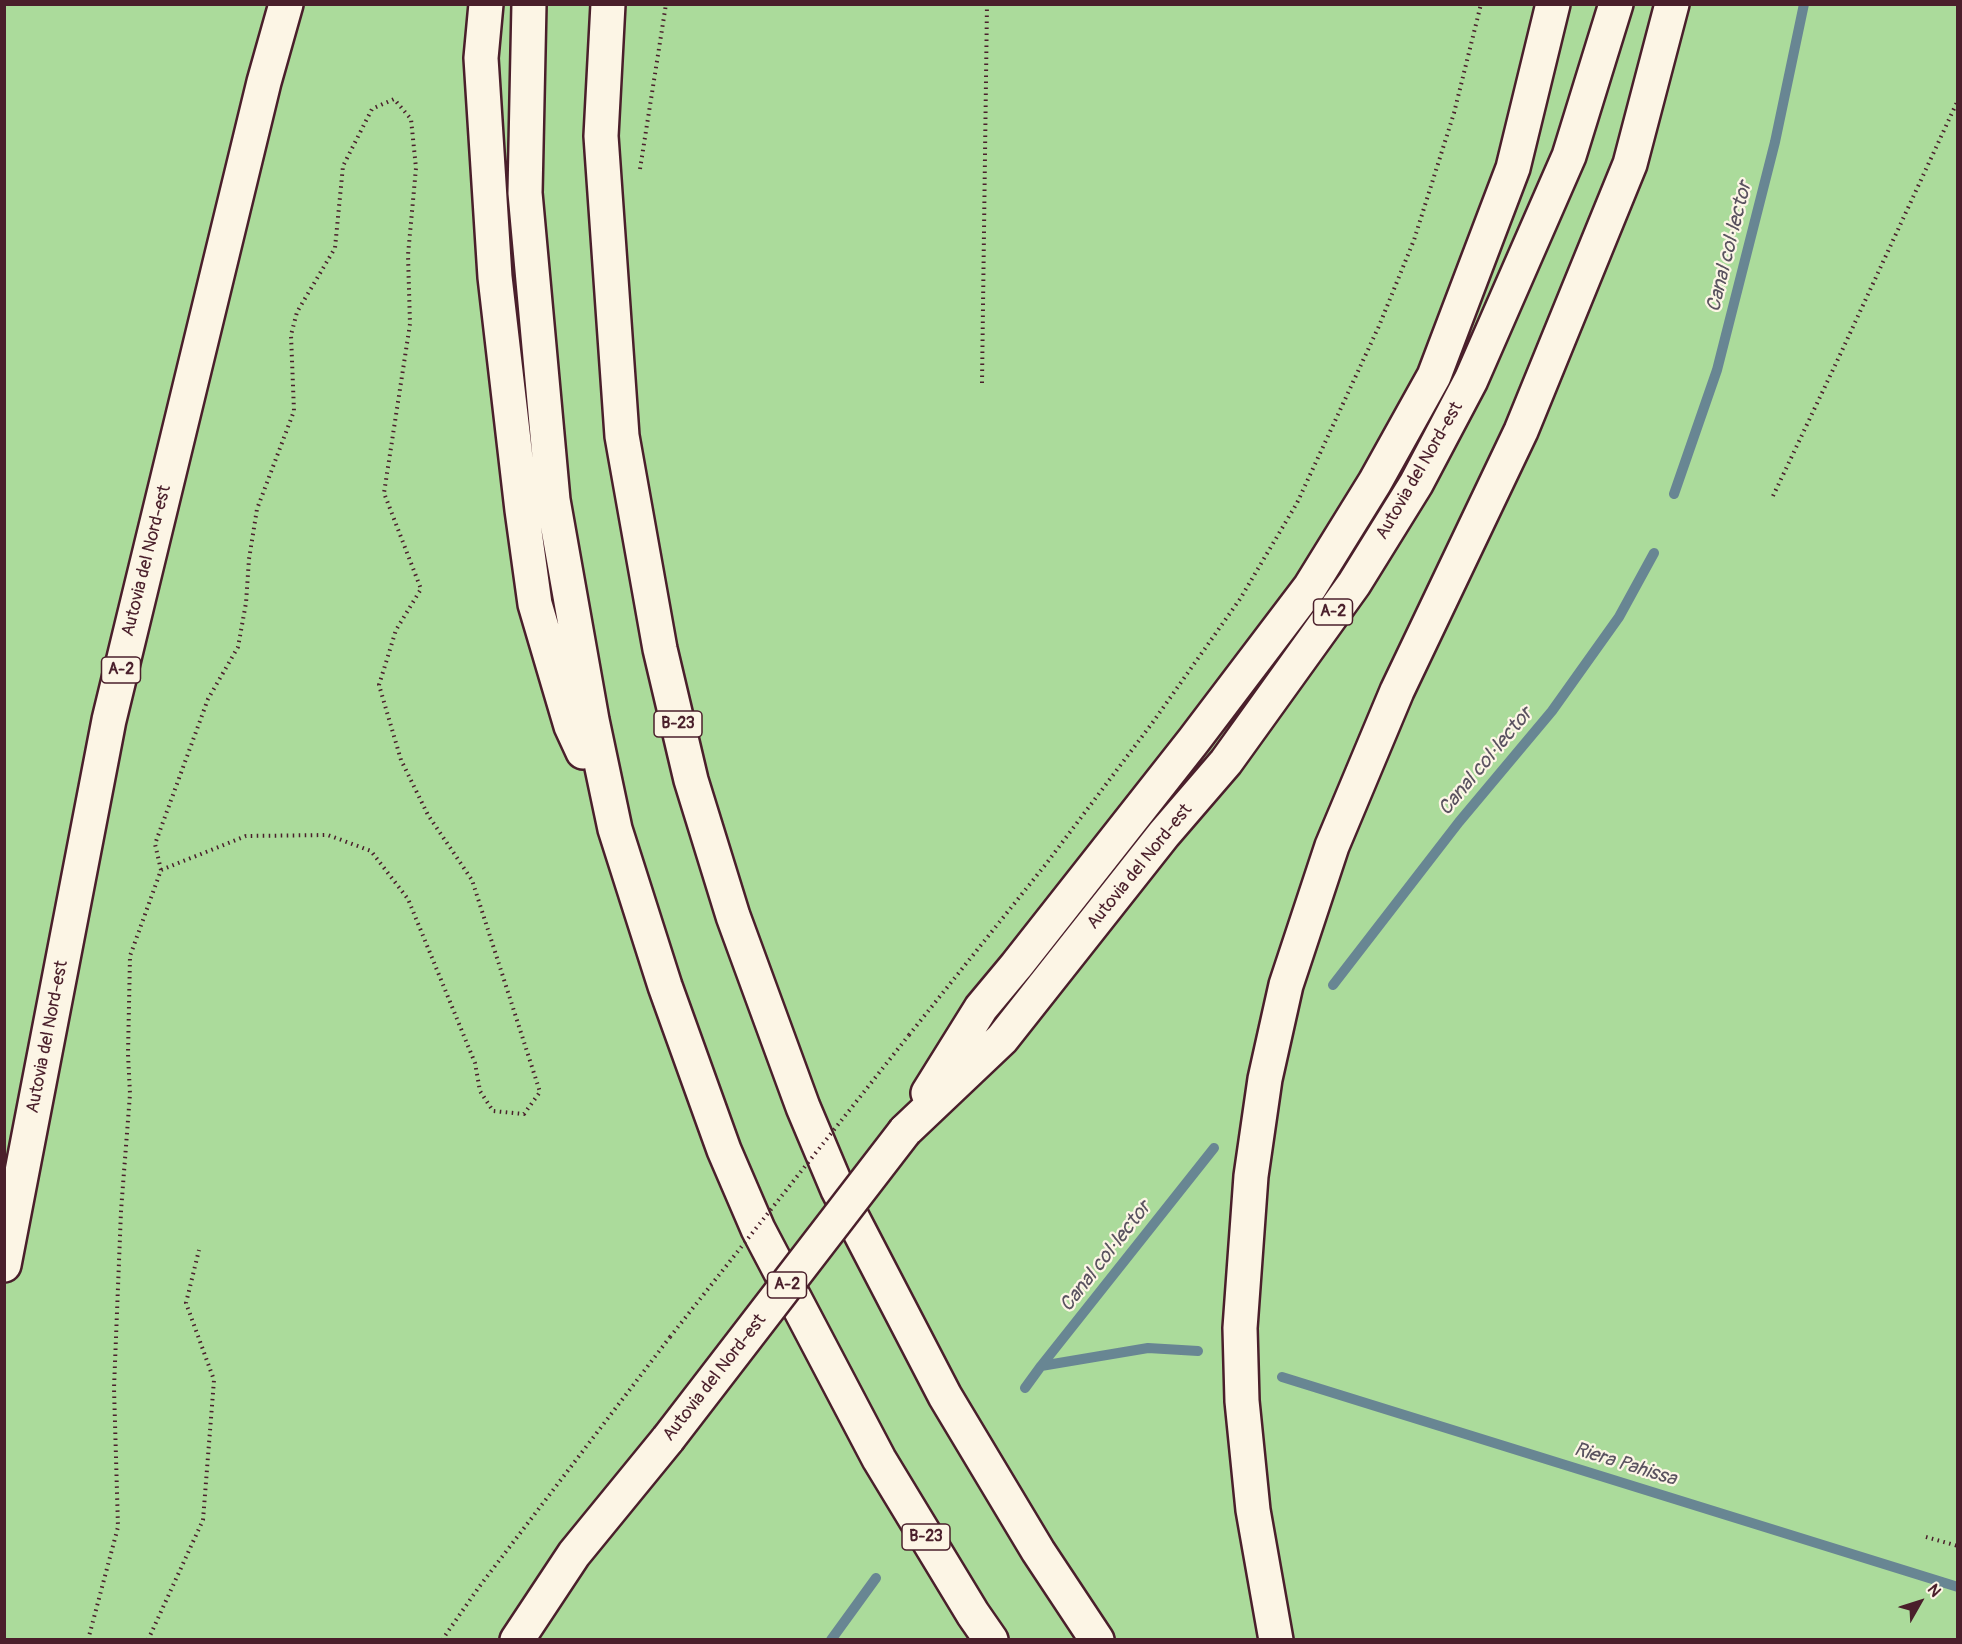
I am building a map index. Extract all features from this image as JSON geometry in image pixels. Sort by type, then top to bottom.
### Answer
[{"type":"highway","name":"Autovia del Nord-est","points":[[4,1265],[109,720],[264,82],[286,4]]},
{"type":"highway","points":[[486,4],[481,57],[495,277],[535,604],[571,726],[615,829]]},
{"type":"highway","name":"B-23","points":[[529,4],[525,193],[553,500],[592,720],[615,829],[665,986],[737,1181],[758,1229],[879,1459],[982,1627]]},
{"type":"highway","name":"B-23","points":[[608,4],[601,136],[621,436],[660,649],[691,780],[733,916],[803,1107],[838,1190],[945,1396],[1038,1551],[1097,1640]]},
{"type":"highway","name":"A-2","points":[[906,1131],[981,1008],[1194,740],[1310,586],[1375,482],[1434,376],[1513,168],[1553,4]]},
{"type":"highway","name":"Autovia del Nord-est","points":[[517,1640],[574,1554],[668,1439],[906,1131],[1002,1039],[1164,834],[1226,762],[1354,584],[1416,484],[1471,380],[1569,156],[1616,4]]},
{"type":"highway","points":[[1276,1640],[1253,1510],[1242,1401],[1240,1329],[1251,1176],[1265,1079],[1286,985],[1332,846],[1397,691],[1521,431],[1630,164],[1671,4]]},
{"type":"path","points":[[982,383],[987,4]]},
{"type":"path","points":[[442,1640],[478,1587],[670,1337],[1046,864],[1153,722],[1240,599],[1298,503],[1379,326],[1414,240],[1454,113],[1481,4]]},
{"type":"path","points":[[88,1640],[118,1527],[114,1388],[121,1210],[130,1094],[128,1054],[130,956],[161,870],[155,844],[208,699],[238,647],[246,603],[256,509],[294,411],[291,335],[297,312],[335,248],[343,166],[372,109],[394,99],[411,119],[416,168],[408,255],[410,324],[384,493],[421,589],[396,630],[379,685],[401,760],[428,814],[472,880],[540,1092],[524,1114],[493,1111],[480,1091],[475,1063],[408,899],[371,851],[328,835],[246,836],[161,870]]},
{"type":"path","points":[[1773,496],[1958,100]]},
{"type":"path","points":[[148,1640],[203,1520],[214,1380],[186,1303],[199,1250]]},
{"type":"path","points":[[1926,1537],[1958,1546]]},
{"type":"green space","points":[[5,5],[1957,5],[1957,1639],[5,1640]]},
{"type":"waterway","name":"Canal col·lector","points":[[1674,494],[1717,370],[1775,142],[1804,4]]},
{"type":"waterway","name":"Canal col·lector","points":[[1333,985],[1459,822],[1552,711],[1619,617],[1654,553]]},
{"type":"waterway","name":"Canal col·lector","points":[[1025,1388],[1214,1148]]},
{"type":"waterway","name":"Riera Pahissa","points":[[1041,1366],[1148,1348],[1198,1351]]},
{"type":"waterway","name":"Riera Pahissa","points":[[1282,1377],[1958,1587]]},
{"type":"waterway","name":"Canal col·lector","points":[[831,1640],[876,1578]]}]
